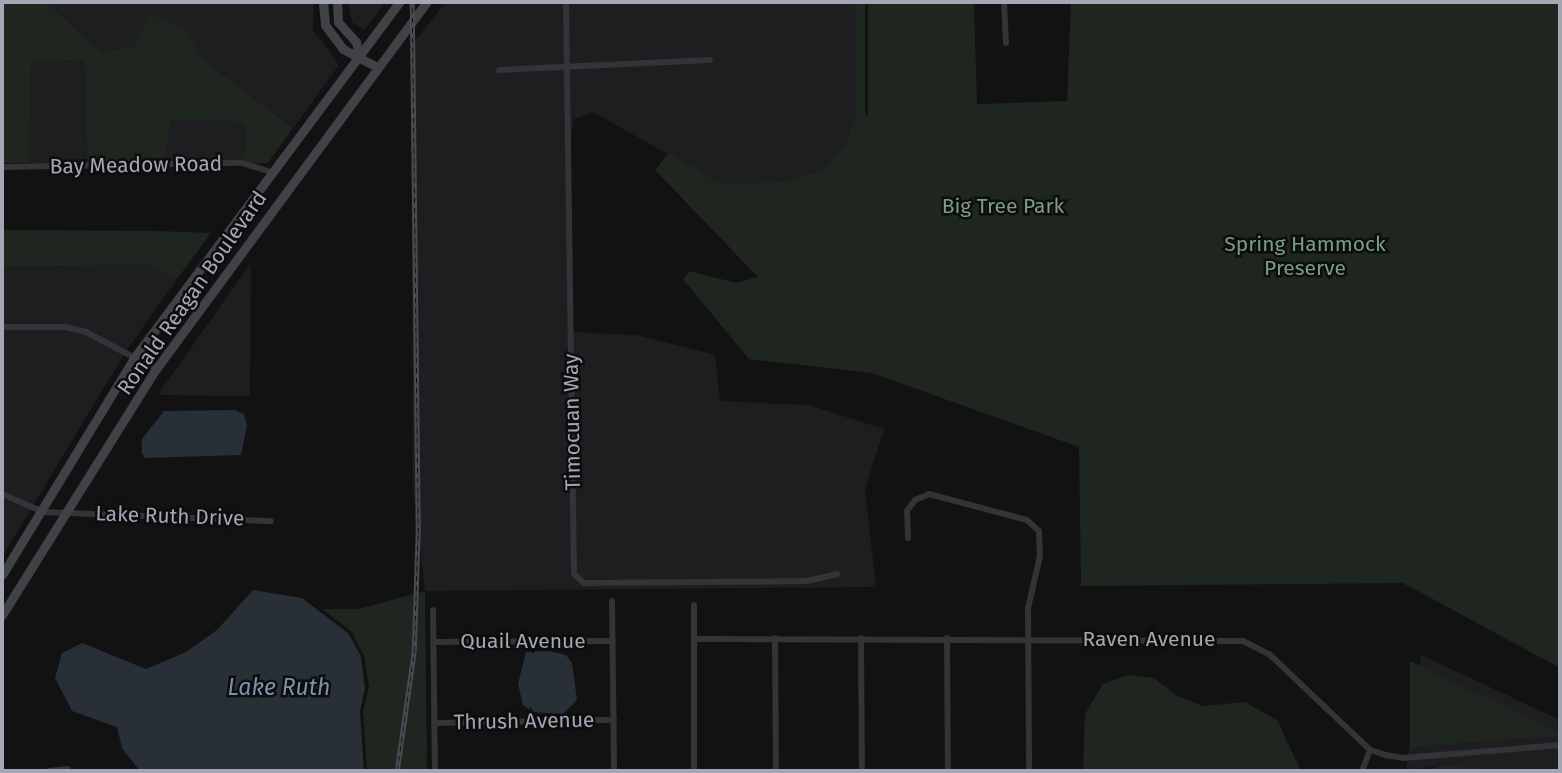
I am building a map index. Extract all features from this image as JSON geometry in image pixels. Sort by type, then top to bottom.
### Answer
[{"type":"main road","points":[[323,2],[324,25],[343,49],[359,55],[377,68]]},
{"type":"main road","points":[[337,2],[338,22],[356,42],[359,55]]},
{"type":"main road","name":"Ronald Reagan Boulevard","points":[[2,575],[43,512],[134,358],[269,171],[399,2]]},
{"type":"main road","name":"Ronald Reagan Boulevard","points":[[2,615],[69,512],[156,369],[427,2]]},
{"type":"street","name":"Timocuan Way","points":[[566,2],[577,581],[807,581],[837,574]]},
{"type":"street","points":[[1004,2],[1006,43]]},
{"type":"street","points":[[499,70],[567,71],[710,60]]},
{"type":"street","name":"Bay Meadow Road","points":[[2,167],[242,163],[269,171]]},
{"type":"street","points":[[2,327],[65,327],[86,332],[156,369]]},
{"type":"street","points":[[2,494],[43,512]]},
{"type":"street","points":[[908,538],[907,512],[915,500],[929,494],[1034,524],[1041,543],[1030,597],[1029,771]]},
{"type":"street","name":"Lake Ruth Drive","points":[[43,512],[271,521]]},
{"type":"street","points":[[612,601],[614,771]]},
{"type":"street","points":[[694,605],[694,771]]},
{"type":"street","points":[[433,610],[435,771]]},
{"type":"street","points":[[775,638],[776,771]]},
{"type":"street","points":[[861,638],[862,771]]},
{"type":"street","points":[[947,638],[948,771]]},
{"type":"street","name":"Raven Avenue","points":[[695,639],[1227,639],[1256,645],[1370,750],[1403,758],[1560,745]]},
{"type":"street","name":"Quail Avenue","points":[[434,642],[612,641]]},
{"type":"street","name":"Thrush Avenue","points":[[434,723],[614,720]]},
{"type":"street","points":[[1362,771],[1370,750]]},
{"type":"street","points":[[49,771],[68,769]]},
{"type":"shaded area","points":[[46,2],[314,2],[313,30],[339,65],[293,128],[204,60],[186,31],[151,14],[135,46],[101,54]]},
{"type":"shaded area","points":[[348,2],[386,2],[364,30],[352,22]]},
{"type":"shaded area","points":[[446,2],[855,2],[856,111],[847,143],[822,171],[782,182],[719,183],[593,112],[574,119],[569,144],[572,332],[636,335],[715,355],[720,401],[809,405],[884,429],[865,489],[876,587],[425,591],[413,486],[411,46]]},
{"type":"shaded area","points":[[84,60],[87,164],[28,163],[32,61]]},
{"type":"shaded area","points":[[171,120],[245,122],[244,164],[164,164]]},
{"type":"shaded area","points":[[251,263],[250,396],[158,395],[161,390]]},
{"type":"shaded area","points":[[149,265],[177,279],[128,348],[2,557],[2,267]]},
{"type":"shaded area","points":[[1421,655],[1560,720],[1560,771],[1477,771],[1444,765],[1406,771]]},
{"type":"green space","points":[[2,2],[46,2],[101,53],[135,46],[151,14],[187,31],[204,60],[293,128],[268,163],[244,164],[245,122],[171,120],[164,164],[87,164],[84,60],[32,61],[28,163],[2,163]]},
{"type":"green space","name":"Spring Hammock Preserve","points":[[855,2],[865,2],[865,112],[868,117],[868,2],[974,2],[977,104],[1067,101],[1071,2],[1560,2],[1560,668],[1403,583],[1081,586],[1079,447],[872,373],[749,359],[683,279],[690,271],[736,283],[758,277],[655,170],[669,153],[719,183],[782,182],[822,171],[847,143],[856,111]]},
{"type":"green space","points":[[2,230],[211,233],[177,279],[149,265],[2,267]]},
{"type":"green space","points":[[425,591],[427,771],[367,771],[363,711],[369,687],[364,656],[351,631],[322,609],[359,609]]},
{"type":"green space","points":[[1410,661],[1560,733],[1560,735],[1410,747]]},
{"type":"green space","points":[[1128,675],[1154,678],[1179,697],[1203,706],[1245,702],[1277,720],[1301,771],[1083,771],[1085,714],[1103,684]]},
{"type":"green space","points":[[1444,765],[1474,768],[1477,771],[1422,771]]},
{"type":"water","points":[[235,410],[244,414],[247,426],[241,455],[145,458],[142,453],[142,439],[164,411]]},
{"type":"water","name":"Lake Ruth","points":[[253,590],[302,598],[349,634],[361,657],[365,688],[360,711],[364,771],[140,771],[122,748],[117,727],[72,711],[55,678],[62,653],[82,643],[146,669],[186,652],[217,630]]},
{"type":"water","points":[[548,651],[566,655],[572,663],[577,700],[563,714],[532,712],[523,705],[518,684],[526,652]]},
{"type":"railway","points":[[397,771],[414,651],[418,533],[412,2]]},
{"type":"park label","name":"Big Tree Park","points":[[1003,206]]}]
